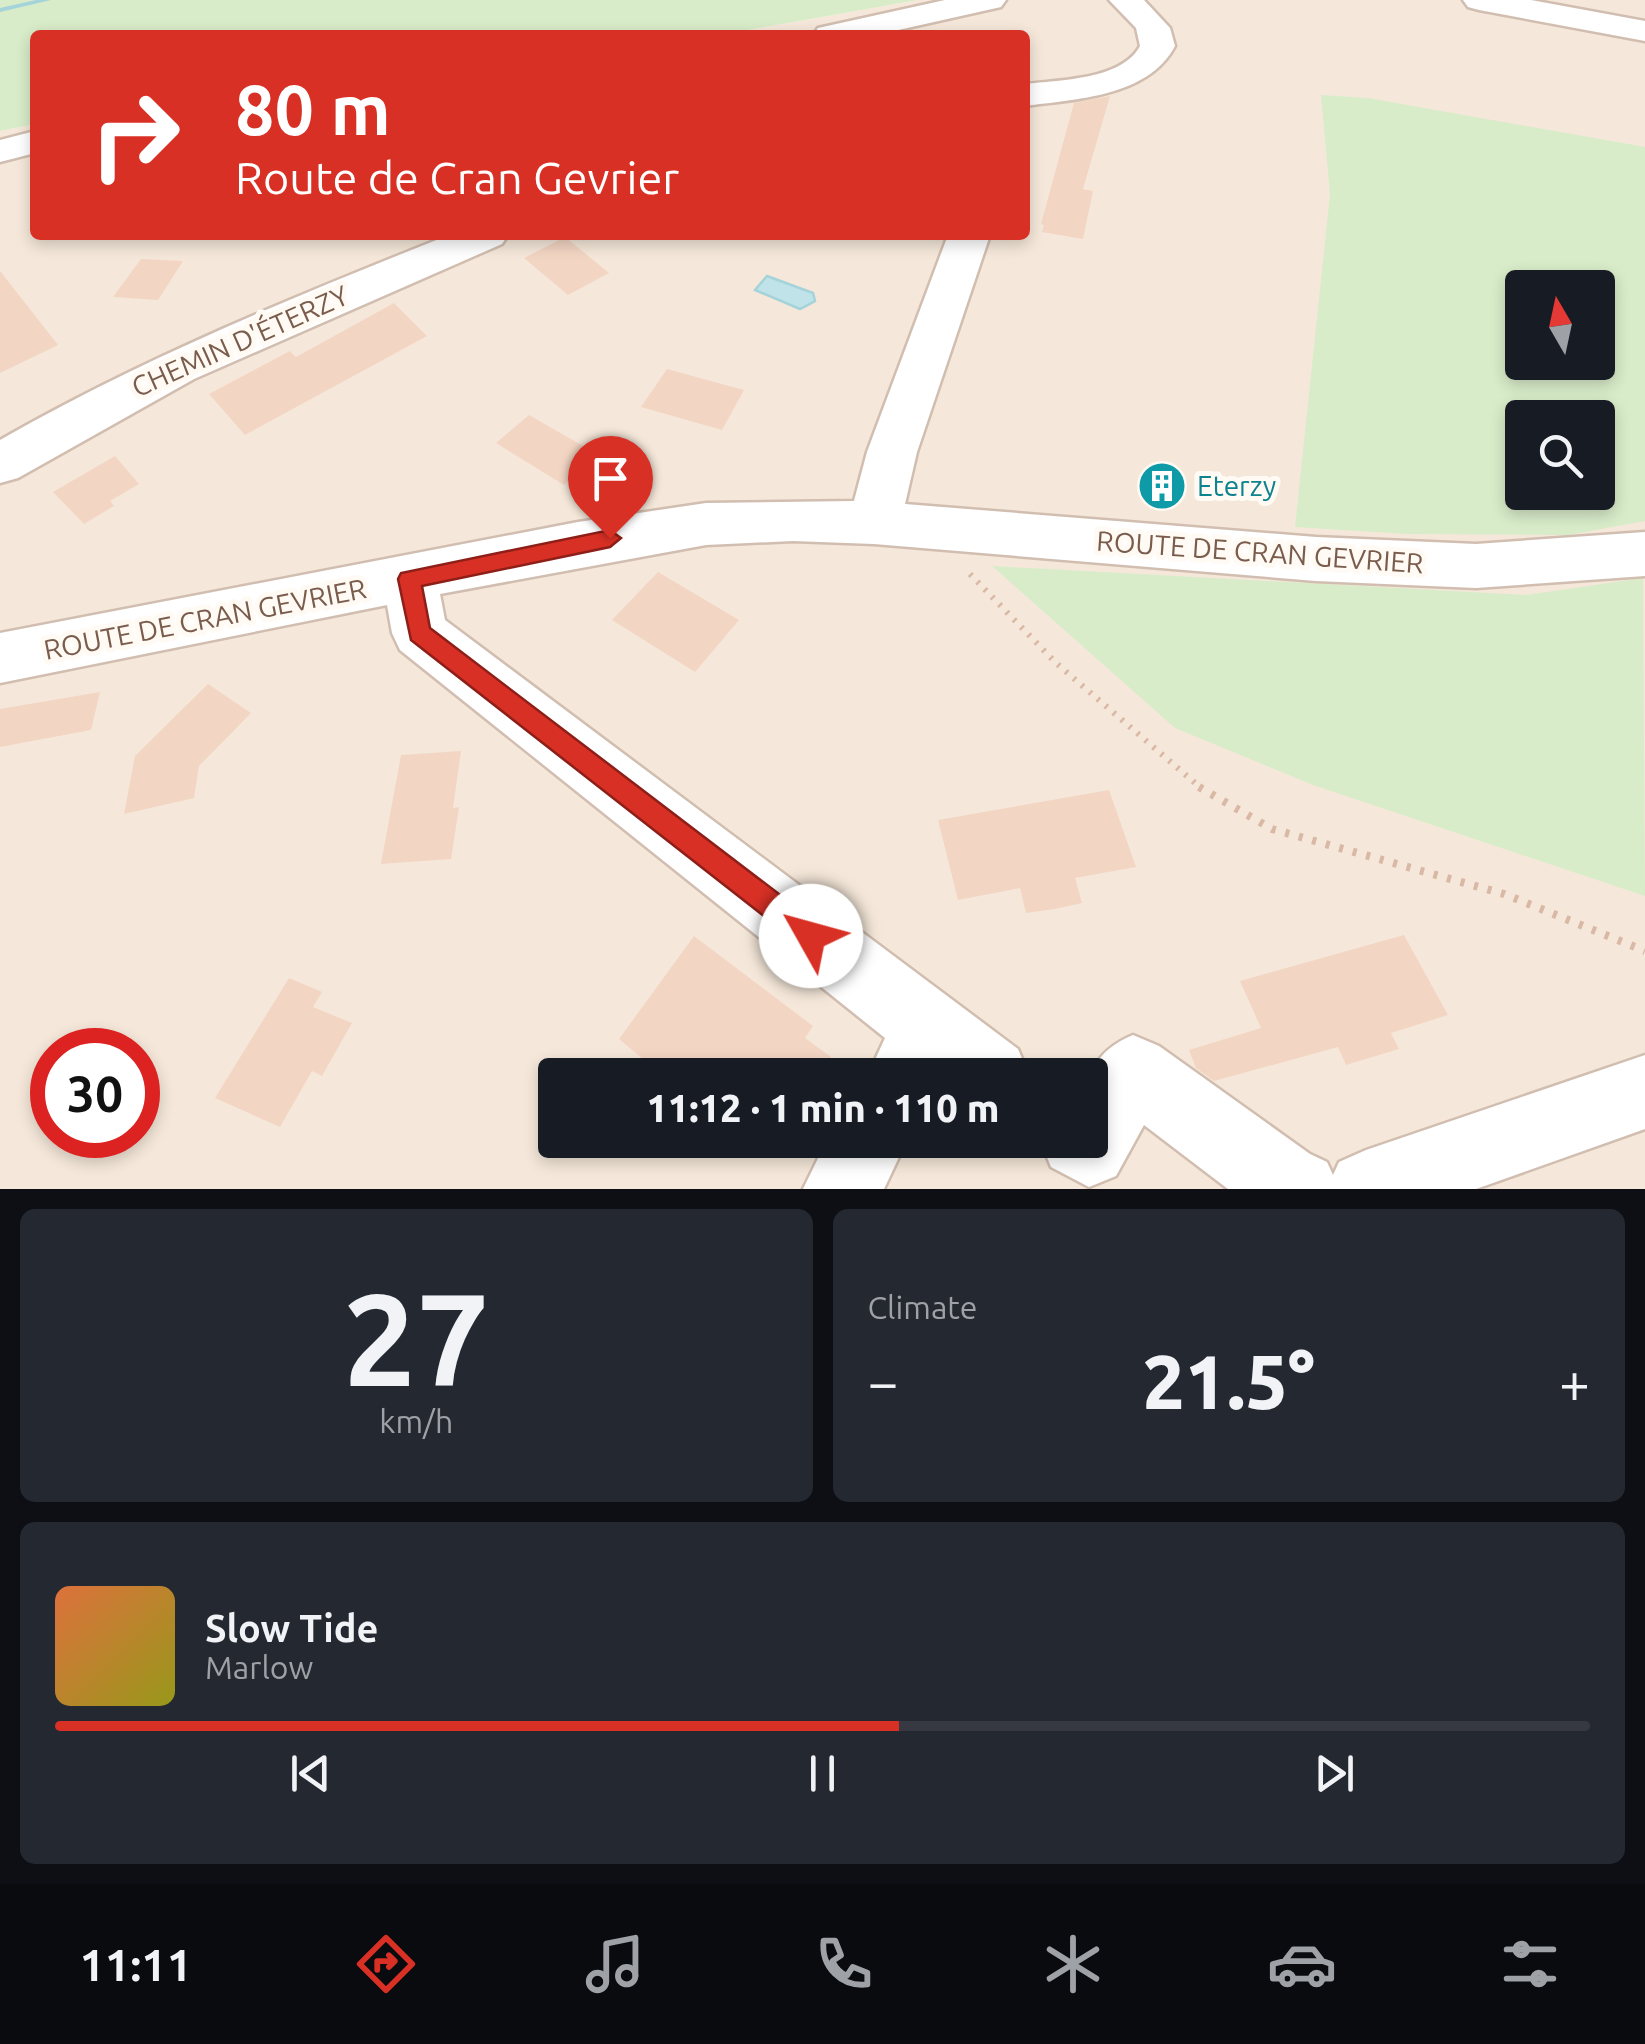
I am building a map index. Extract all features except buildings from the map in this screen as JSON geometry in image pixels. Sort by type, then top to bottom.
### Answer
[{"type":"street","points":[[853,30],[990,0]]},
{"type":"street","points":[[1030,94],[1103,84],[1134,72],[1152,58],[1156,38],[1153,27],[1125,0]]},
{"type":"street","points":[[1479,0],[1645,30]]},
{"type":"street","points":[[0,150],[30,143]]},
{"type":"street","name":"CHEMIN D'ÉTERZY","points":[[0,464],[74,418],[232,340],[475,240]]},
{"type":"street","points":[[899,525],[892,452],[967,240]]},
{"type":"street","name":"ROUTE DE CRAN GEVRIER","points":[[0,658],[578,544],[706,524],[792,520],[899,525],[1316,559],[1476,566],[1645,554]]},
{"type":"street","points":[[409,579],[420,633],[918,1052]]},
{"type":"street","points":[[1108,1117],[1133,1072],[1287,1185],[1300,1189]]},
{"type":"street","points":[[1366,1189],[1645,1092]]},
{"type":"street","points":[[842,1189],[859,1158]]},
{"type":"path","points":[[899,525],[1200,788],[1272,829],[1504,894],[1645,951]]},
{"type":"shaded area","points":[[918,0],[1645,0],[1645,1189],[0,1189],[0,131],[30,125],[30,240],[1030,240],[1030,30],[748,30]]},
{"type":"green space","points":[[0,0],[918,0],[748,30],[30,30],[30,125],[0,131]]},
{"type":"green space","points":[[1321,95],[1368,98],[1645,147],[1645,521],[1569,535],[1407,534],[1295,527],[1330,194]]},
{"type":"green space","points":[[992,566],[1526,595],[1643,578],[1645,896],[1313,785],[1175,728]]},
{"type":"water","points":[[767,276],[813,293],[815,301],[800,309],[755,290]]},
{"type":"waterway","points":[[0,10],[47,0]]},
{"type":"place","name":"Eterzy","points":[[1162,486]]},
{"type":"route","points":[[610,538],[409,579],[420,633],[811,936]]}]
